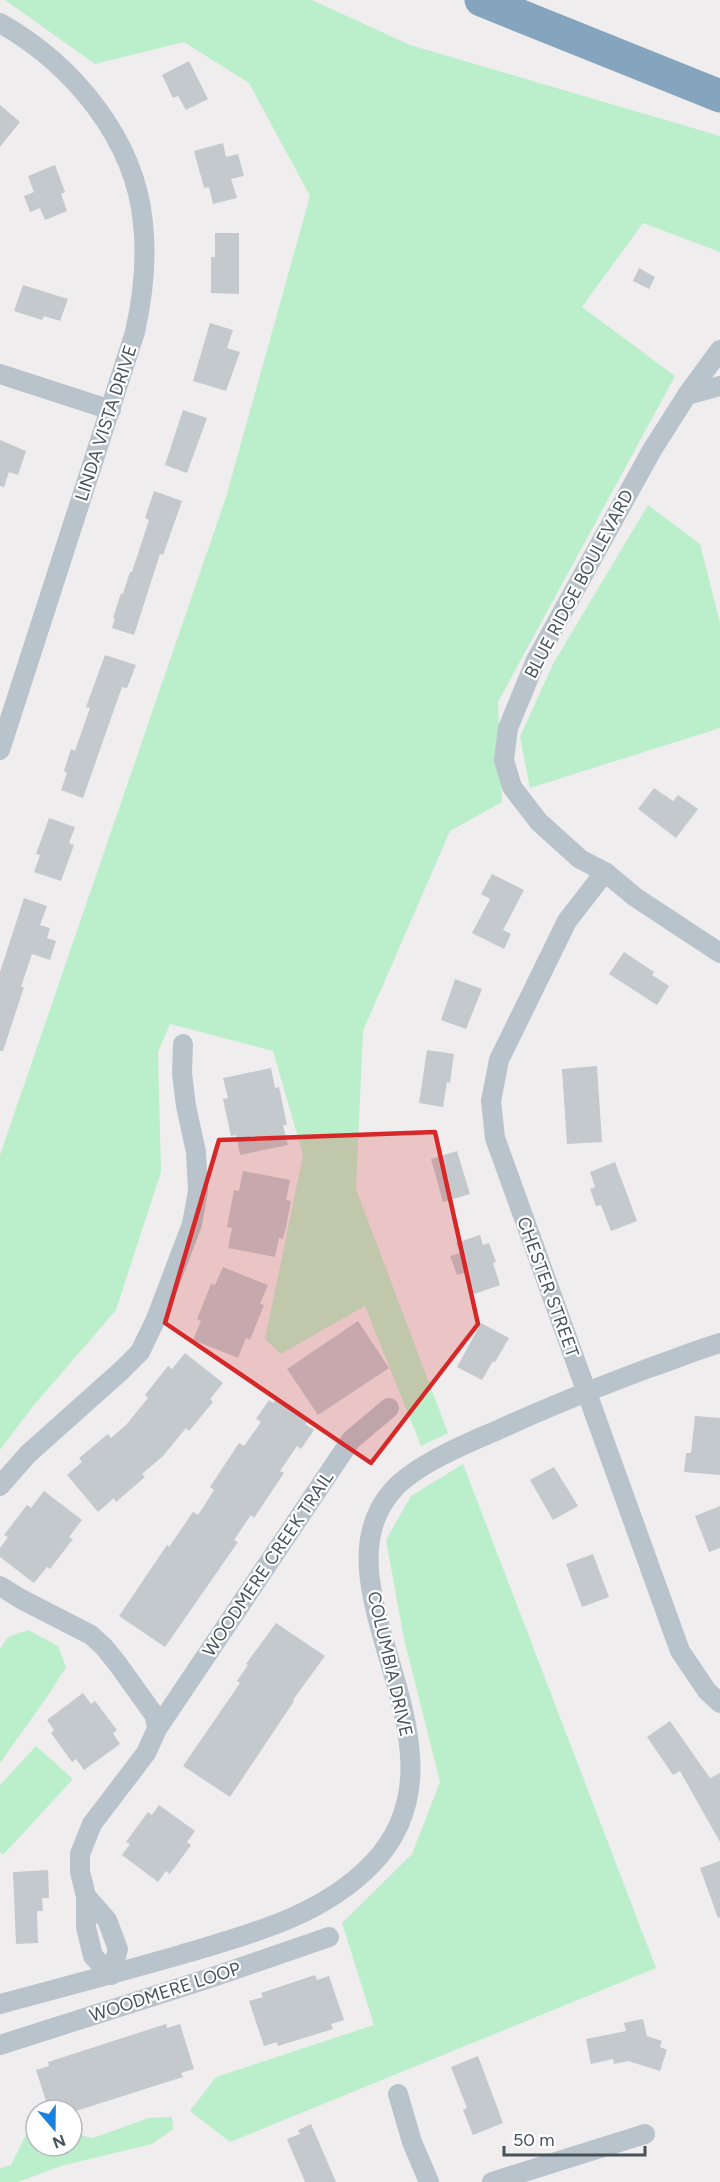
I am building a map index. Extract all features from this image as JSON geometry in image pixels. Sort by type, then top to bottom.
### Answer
[{"type":"highway","points":[[481,0],[720,96]]},
{"type":"street","name":"LINDA VISTA DRIVE","points":[[0,23],[25,37],[49,56],[89,98],[102,116],[126,158],[143,221],[144,271],[140,308],[111,410],[0,750]]},
{"type":"street","name":"BLUE RIDGE BOULEVARD","points":[[720,350],[687,395],[652,450],[536,660],[508,728],[504,760],[512,787],[539,822],[580,859],[605,872],[635,897],[720,953]]},
{"type":"street","points":[[0,374],[111,410]]},
{"type":"street","points":[[687,395],[720,386]]},
{"type":"street","name":"CHESTER STREET","points":[[605,872],[567,921],[499,1060],[492,1101],[495,1138],[680,1651],[707,1691],[720,1703]]},
{"type":"street","points":[[0,1486],[28,1454],[140,1352],[156,1318],[192,1224],[198,1191],[196,1152],[186,1106],[182,1073],[183,1044]]},
{"type":"street","name":"COLUMBIA DRIVE","points":[[0,2004],[111,1975],[247,1935],[324,1902],[352,1883],[388,1845],[401,1821],[408,1798],[410,1751],[406,1718],[372,1595],[368,1552],[373,1522],[393,1489],[428,1464],[464,1445],[586,1392],[720,1343]]},
{"type":"street","name":"WOODMERE CREEK TRAIL","points":[[111,1975],[118,1949],[107,1920],[86,1896],[80,1872],[80,1854],[84,1839],[92,1824],[146,1753],[157,1729],[351,1440],[389,1408]]},
{"type":"street","points":[[0,1586],[91,1635],[104,1647],[150,1707],[155,1716],[157,1729]]},
{"type":"street","name":"WOODMERE LOOP","points":[[0,2045],[207,1979],[328,1937]]},
{"type":"street","points":[[398,2094],[412,2142],[429,2182]]},
{"type":"street","points":[[492,2182],[645,2134]]},
{"type":"highlighted area","points":[[435,1132],[478,1324],[371,1463],[165,1323],[219,1140]]},
{"type":"green space","points":[[5,0],[312,0],[410,45],[720,136],[720,252],[643,223],[582,307],[675,376],[498,702],[502,802],[450,831],[363,1031],[356,1189],[448,1433],[421,1446],[365,1306],[281,1354],[265,1339],[303,1155],[273,1051],[170,1024],[158,1052],[161,1172],[116,1310],[34,1405],[0,1450],[0,1155],[226,497],[310,196],[249,83],[184,42],[95,64]]},
{"type":"green space","points":[[648,505],[700,544],[720,623],[720,728],[530,788],[520,737],[553,664]]},
{"type":"green space","points":[[463,1464],[656,1968],[230,2142],[190,2111],[216,2077],[374,2025],[342,1923],[412,1854],[440,1782],[404,1639],[386,1540],[411,1496]]},
{"type":"green space","points":[[28,1630],[58,1646],[66,1667],[0,1763],[0,1649],[8,1637]]},
{"type":"green space","points":[[36,1746],[73,1779],[3,1855],[0,1852],[0,1785]]},
{"type":"green space","points":[[172,2117],[173,2129],[152,2144],[61,2166],[18,2182],[0,2182],[0,2168],[11,2165],[24,2139],[24,2158],[84,2158],[84,2136],[93,2138],[149,2118]]},
{"type":"building","points":[[189,61],[208,99],[186,110],[178,96],[173,98],[162,75]]},
{"type":"building","points":[[0,105],[20,122],[0,147]]},
{"type":"building","points":[[223,143],[226,157],[238,154],[244,176],[231,179],[237,198],[213,204],[209,187],[204,188],[194,151]]},
{"type":"building","points":[[55,165],[65,192],[61,194],[67,211],[45,220],[40,208],[30,212],[24,196],[34,192],[28,176]]},
{"type":"building","points":[[215,233],[239,233],[239,294],[211,293],[211,257],[215,257]]},
{"type":"building","points":[[639,268],[655,277],[649,289],[633,281]]},
{"type":"building","points":[[23,285],[68,299],[60,321],[44,316],[42,320],[14,311]]},
{"type":"building","points":[[210,323],[233,330],[227,348],[240,352],[226,391],[193,381]]},
{"type":"building","points":[[183,410],[207,418],[187,473],[165,465]]},
{"type":"building","points":[[0,440],[26,451],[18,475],[9,472],[4,487],[0,486]]},
{"type":"building","points":[[154,491],[182,501],[163,555],[160,554],[134,635],[112,628],[115,619],[113,618],[121,593],[123,594],[130,572],[132,572],[149,520],[145,518]]},
{"type":"building","points":[[105,655],[136,665],[127,688],[122,687],[83,798],[61,790],[67,773],[64,771],[71,749],[75,751],[90,708],[86,707]]},
{"type":"building","points":[[654,788],[673,801],[678,795],[698,809],[676,838],[638,809]]},
{"type":"building","points":[[49,818],[75,827],[69,843],[74,845],[61,881],[34,872],[40,855],[36,854]]},
{"type":"building","points":[[492,874],[524,890],[503,930],[511,934],[504,949],[472,933],[490,899],[481,894]]},
{"type":"building","points":[[24,898],[47,906],[40,925],[50,928],[47,938],[56,941],[50,960],[32,954],[3,1051],[0,1051],[0,972]]},
{"type":"building","points":[[624,952],[654,972],[652,975],[669,986],[657,1005],[609,974]]},
{"type":"building","points":[[455,979],[482,989],[466,1029],[441,1020]]},
{"type":"building","points":[[427,1050],[454,1054],[450,1083],[447,1082],[443,1107],[419,1103]]},
{"type":"building","points":[[597,1066],[602,1142],[567,1144],[562,1069]]},
{"type":"building","points":[[271,1068],[275,1088],[279,1087],[287,1125],[283,1125],[288,1145],[240,1155],[236,1135],[231,1136],[223,1099],[228,1098],[223,1078]]},
{"type":"building","points":[[457,1151],[470,1194],[443,1202],[431,1159]]},
{"type":"building","points":[[615,1162],[637,1221],[611,1231],[601,1205],[596,1206],[590,1189],[595,1187],[590,1172]]},
{"type":"building","points":[[243,1171],[290,1180],[286,1200],[291,1201],[286,1227],[283,1239],[279,1238],[275,1257],[228,1248],[232,1228],[227,1227],[234,1190],[239,1191]]},
{"type":"building","points":[[480,1235],[483,1245],[489,1243],[496,1262],[493,1263],[500,1285],[474,1294],[467,1272],[457,1275],[450,1256],[460,1253],[456,1243]]},
{"type":"building","points":[[223,1267],[268,1285],[260,1304],[264,1305],[250,1340],[246,1338],[238,1358],[193,1340],[201,1321],[197,1319],[211,1284],[215,1285]]},
{"type":"building","points":[[358,1321],[389,1368],[318,1415],[287,1369]]},
{"type":"building","points":[[481,1323],[509,1338],[482,1380],[457,1367]]},
{"type":"building","points":[[185,1353],[223,1383],[210,1399],[213,1402],[189,1431],[186,1428],[163,1456],[142,1474],[145,1477],[116,1502],[114,1498],[98,1512],[67,1475],[82,1462],[79,1458],[108,1434],[111,1438],[126,1425],[148,1398],[145,1395],[168,1366],[172,1369]]},
{"type":"building","points":[[276,1399],[310,1421],[305,1424],[314,1430],[301,1449],[297,1446],[280,1471],[284,1473],[254,1518],[251,1515],[234,1540],[238,1542],[165,1647],[119,1616],[167,1545],[169,1547],[193,1512],[198,1515],[214,1490],[210,1487],[239,1443],[244,1446],[261,1422],[256,1419],[269,1400],[273,1403]]},
{"type":"building","points":[[695,1416],[720,1418],[720,1475],[684,1472],[686,1453],[691,1453]]},
{"type":"building","points":[[554,1467],[578,1506],[553,1520],[530,1480]]},
{"type":"building","points":[[44,1491],[82,1520],[69,1537],[73,1539],[50,1569],[47,1567],[34,1583],[0,1557],[0,1548],[8,1537],[4,1535],[27,1505],[31,1508]]},
{"type":"building","points":[[720,1506],[720,1548],[709,1552],[695,1516]]},
{"type":"building","points":[[593,1554],[609,1597],[582,1607],[566,1564]]},
{"type":"building","points":[[276,1623],[325,1656],[293,1700],[230,1797],[183,1766],[240,1683],[237,1681],[248,1665],[246,1664]]},
{"type":"building","points":[[83,1693],[91,1704],[95,1701],[117,1730],[113,1733],[120,1744],[84,1770],[76,1759],[72,1762],[51,1733],[54,1730],[47,1720]]},
{"type":"building","points":[[670,1721],[710,1778],[720,1773],[720,1842],[680,1771],[673,1775],[647,1737]]},
{"type":"building","points":[[159,1805],[195,1831],[187,1842],[191,1845],[170,1874],[166,1871],[158,1882],[122,1855],[130,1844],[126,1842],[148,1812],[152,1815]]},
{"type":"building","points":[[720,1861],[720,1917],[718,1918],[700,1868]]},
{"type":"building","points":[[48,1870],[49,1898],[42,1898],[43,1911],[37,1911],[38,1943],[16,1944],[13,1872]]},
{"type":"building","points":[[315,1975],[317,1980],[329,1976],[344,2020],[331,2024],[333,2029],[278,2046],[277,2042],[264,2046],[249,2001],[263,1997],[261,1993]]},
{"type":"building","points":[[643,2019],[647,2036],[662,2041],[660,2047],[667,2050],[660,2071],[628,2061],[614,2064],[613,2059],[591,2064],[586,2039],[626,2031],[624,2023]]},
{"type":"building","points":[[166,2024],[167,2028],[180,2024],[194,2069],[181,2073],[183,2077],[84,2108],[84,2098],[45,2098],[36,2070],[49,2066],[48,2062]]},
{"type":"building","points":[[478,2056],[503,2123],[473,2135],[463,2110],[467,2108],[451,2067]]},
{"type":"building","points":[[311,2124],[336,2182],[305,2182],[287,2139],[300,2134],[298,2130]]}]
